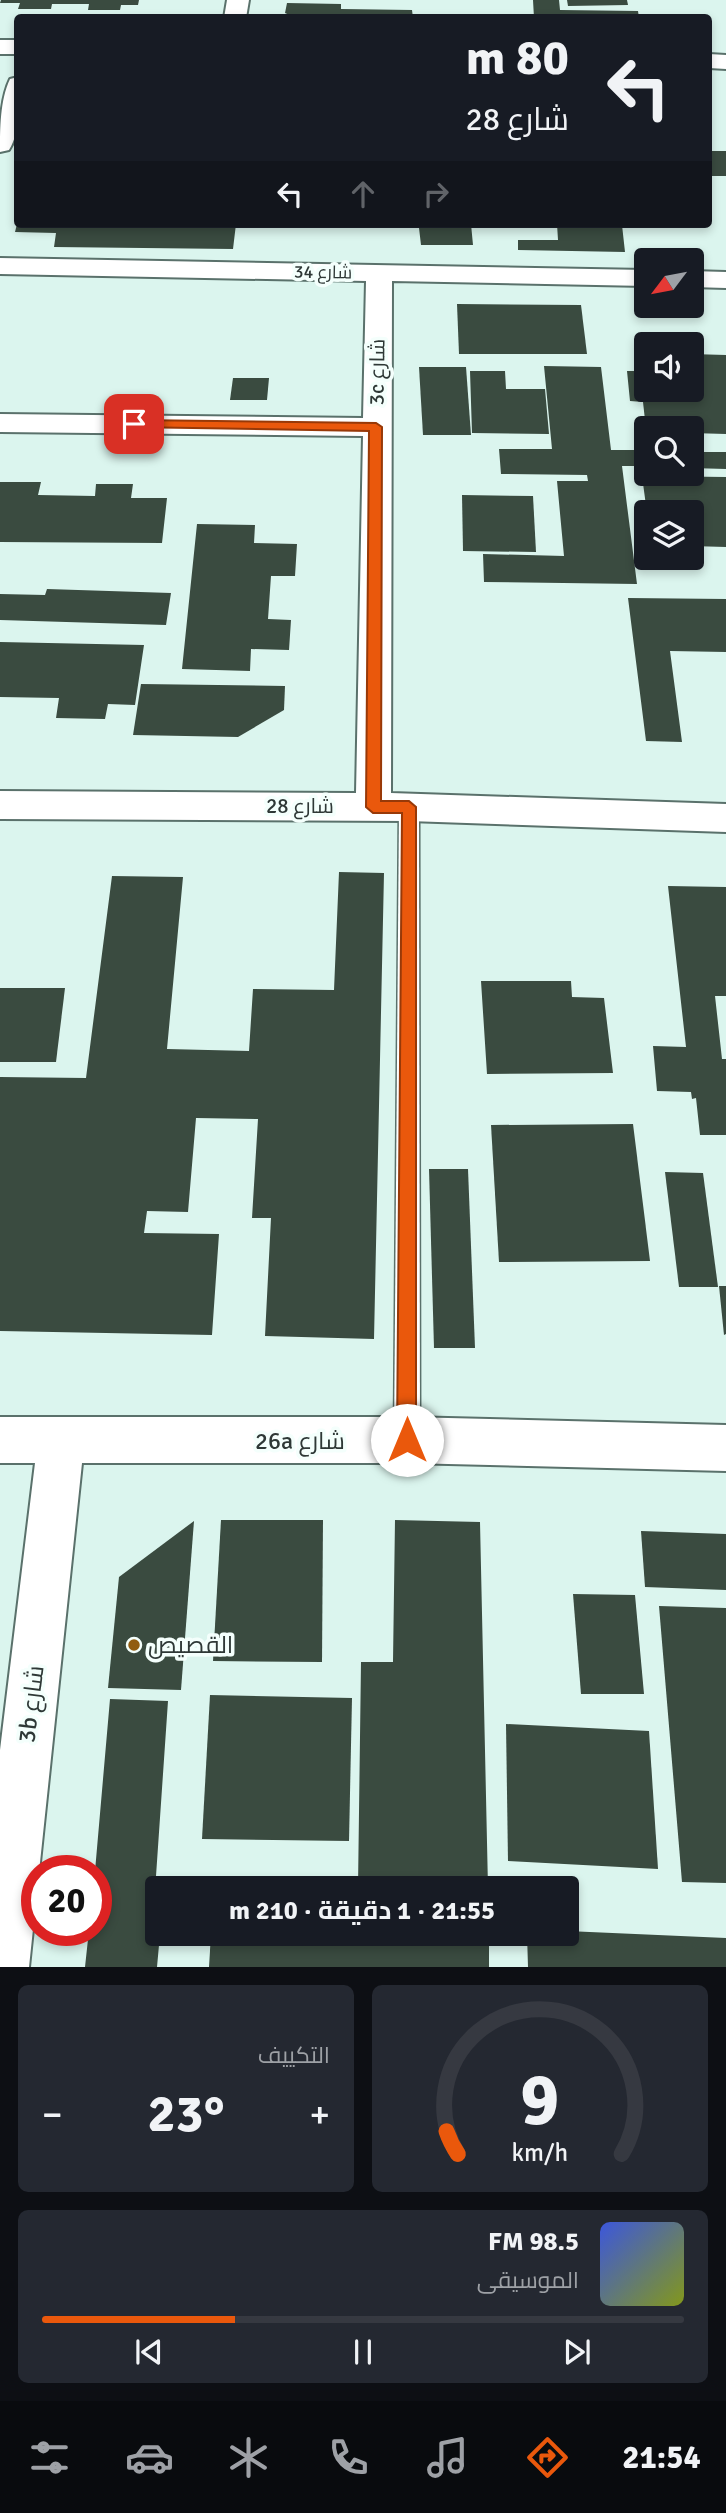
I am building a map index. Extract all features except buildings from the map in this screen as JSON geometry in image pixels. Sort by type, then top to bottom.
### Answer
[{"type":"street","points":[[0,145],[14,98]]},
{"type":"street","name":"شارع 34","points":[[0,266],[634,278]]},
{"type":"street","name":"3c شارع","points":[[373,807],[379,273]]},
{"type":"street","points":[[704,279],[726,279]]},
{"type":"street","points":[[0,423],[376,427]]},
{"type":"street","name":"شارع 28","points":[[0,805],[409,807],[726,818]]},
{"type":"street","name":"26a شارع","points":[[0,1440],[407,1440],[726,1448]]},
{"type":"street","name":"3b شارع","points":[[1,1967],[61,1441]]},
{"type":"lane","points":[[407,1440],[409,807]]},
{"type":"place","name":"القصيص","points":[[134,1645]]},
{"type":"route","points":[[134,424],[376,427],[373,807],[409,807],[407,1440]]}]
